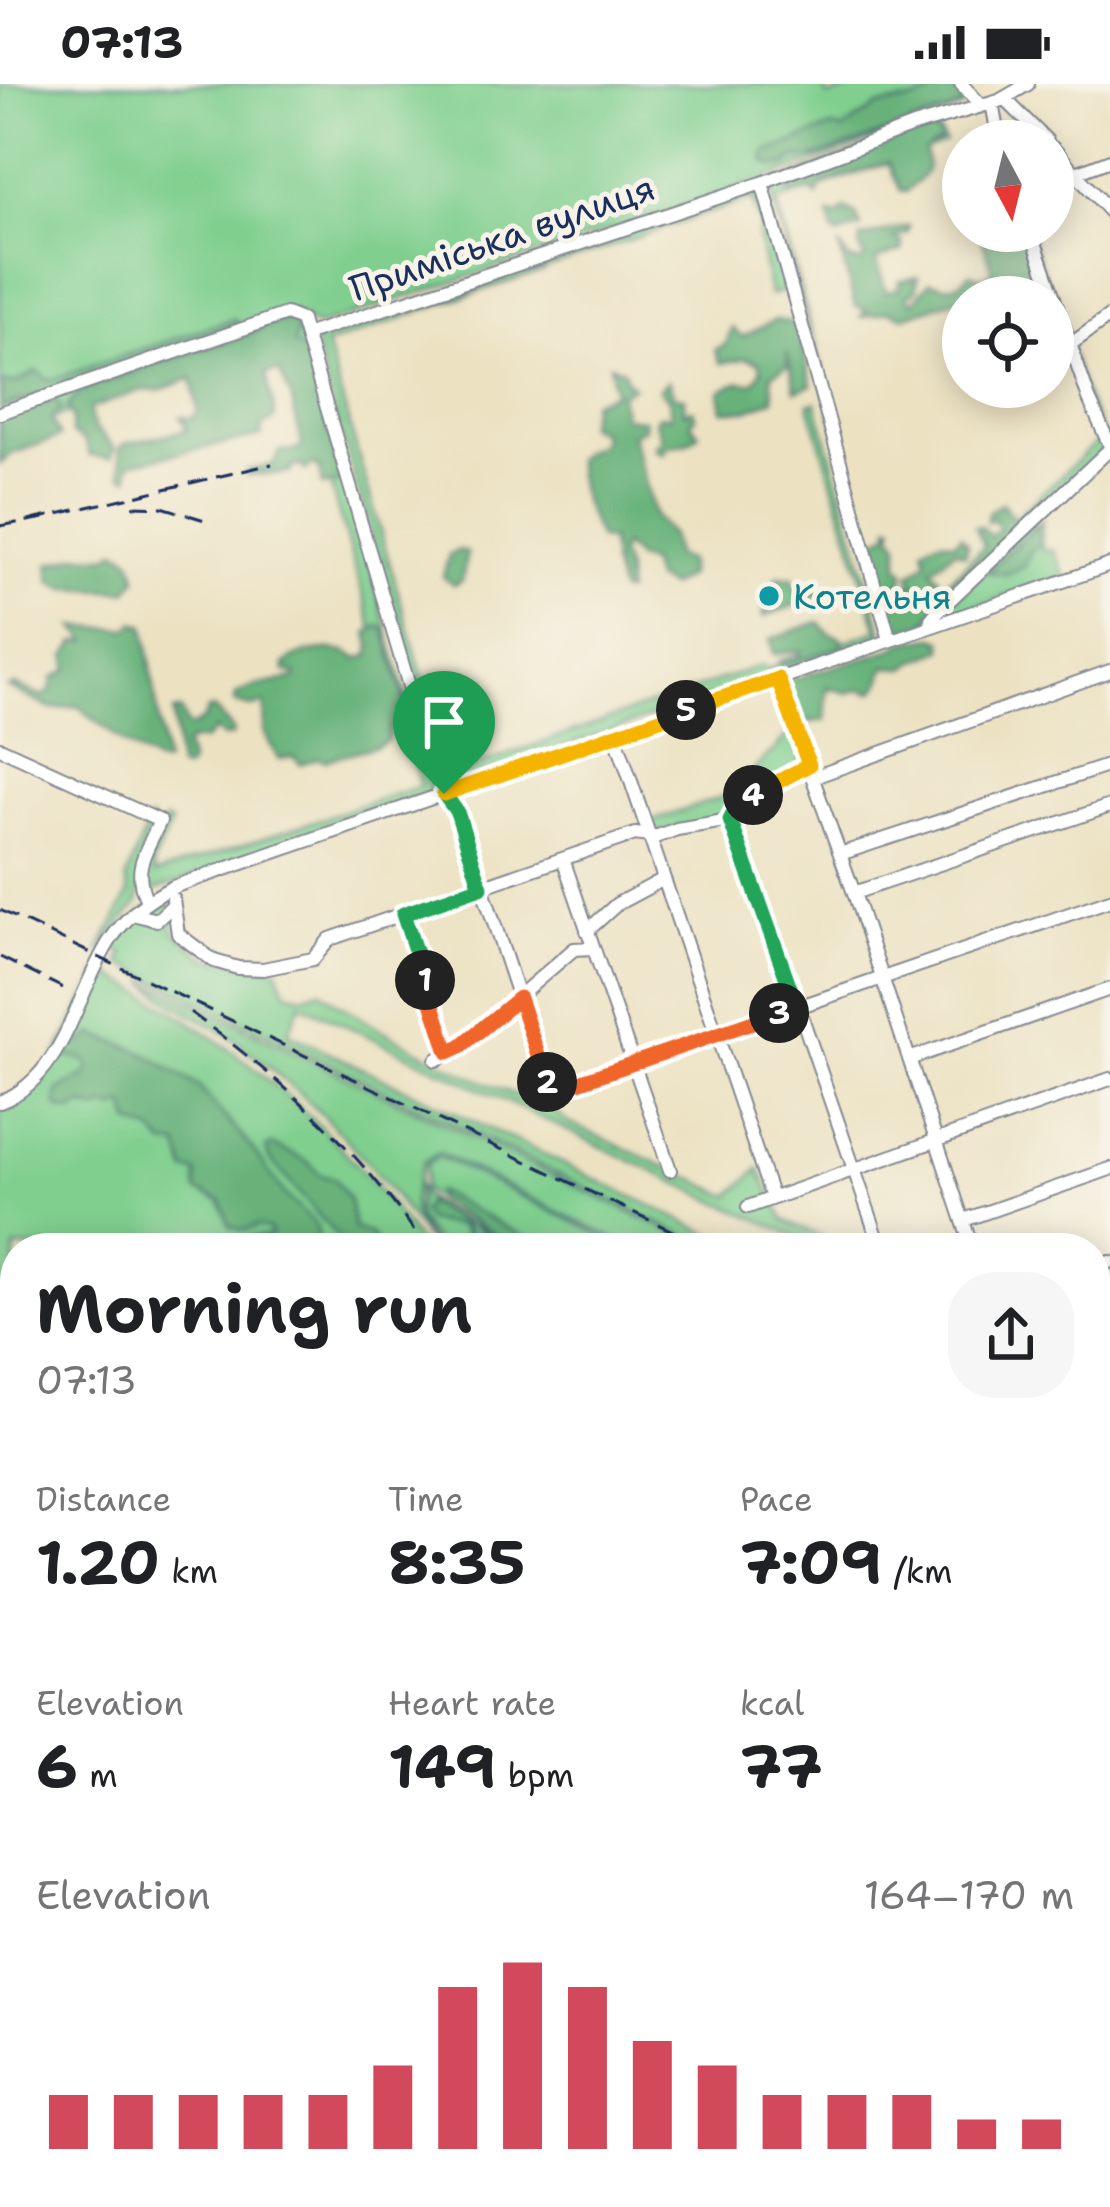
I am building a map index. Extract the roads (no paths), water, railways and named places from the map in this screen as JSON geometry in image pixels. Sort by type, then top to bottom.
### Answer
[{"type":"street","points":[[961,84],[1018,120]]},
{"type":"street","name":"Приміська вулиця","points":[[308,334],[762,183],[993,102],[1028,84]]},
{"type":"street","points":[[993,102],[996,120]]},
{"type":"street","points":[[1110,160],[1076,172],[1110,212]]},
{"type":"street","points":[[762,183],[890,640]]},
{"type":"street","points":[[0,413],[286,314],[301,320],[435,774],[457,812],[550,1092],[1110,900]]},
{"type":"street","points":[[1074,341],[1110,316]]},
{"type":"street","points":[[933,626],[936,613],[1110,447],[1074,354]]},
{"type":"street","points":[[0,1102],[41,1075],[101,957],[147,901],[1110,565]]},
{"type":"street","points":[[876,1233],[730,820],[736,808],[767,785],[1110,671]]},
{"type":"street","points":[[778,679],[968,1233]]},
{"type":"street","points":[[615,734],[772,1198]]},
{"type":"street","points":[[0,748],[160,821],[138,872],[147,901]]},
{"type":"street","points":[[840,854],[1110,765]]},
{"type":"street","points":[[854,893],[1110,806]]},
{"type":"street","points":[[173,893],[176,931],[182,938],[214,961],[251,970],[313,959],[330,939],[647,832],[662,836],[730,820]]},
{"type":"street","points":[[563,859],[670,1170]]},
{"type":"street","points":[[587,932],[617,904],[662,880]]},
{"type":"street","points":[[132,914],[149,921],[164,918],[173,893]]},
{"type":"street","points":[[403,914],[442,1056],[461,1046],[574,949],[593,948]]},
{"type":"street","points":[[909,1059],[1110,989]]},
{"type":"street","points":[[748,1207],[1110,1079]]},
{"type":"street","points":[[964,1220],[1110,1169]]},
{"type":"railway","points":[[32,520],[272,464]]},
{"type":"railway","points":[[133,506],[162,507],[208,521]]},
{"type":"railway","points":[[0,526],[50,517]]},
{"type":"railway","points":[[0,910],[677,1233]]},
{"type":"railway","points":[[0,957],[63,988]]},
{"type":"railway","points":[[190,1012],[319,1120],[375,1180],[415,1233]]},
{"type":"place","name":"Котельня","points":[[769,596]]}]
